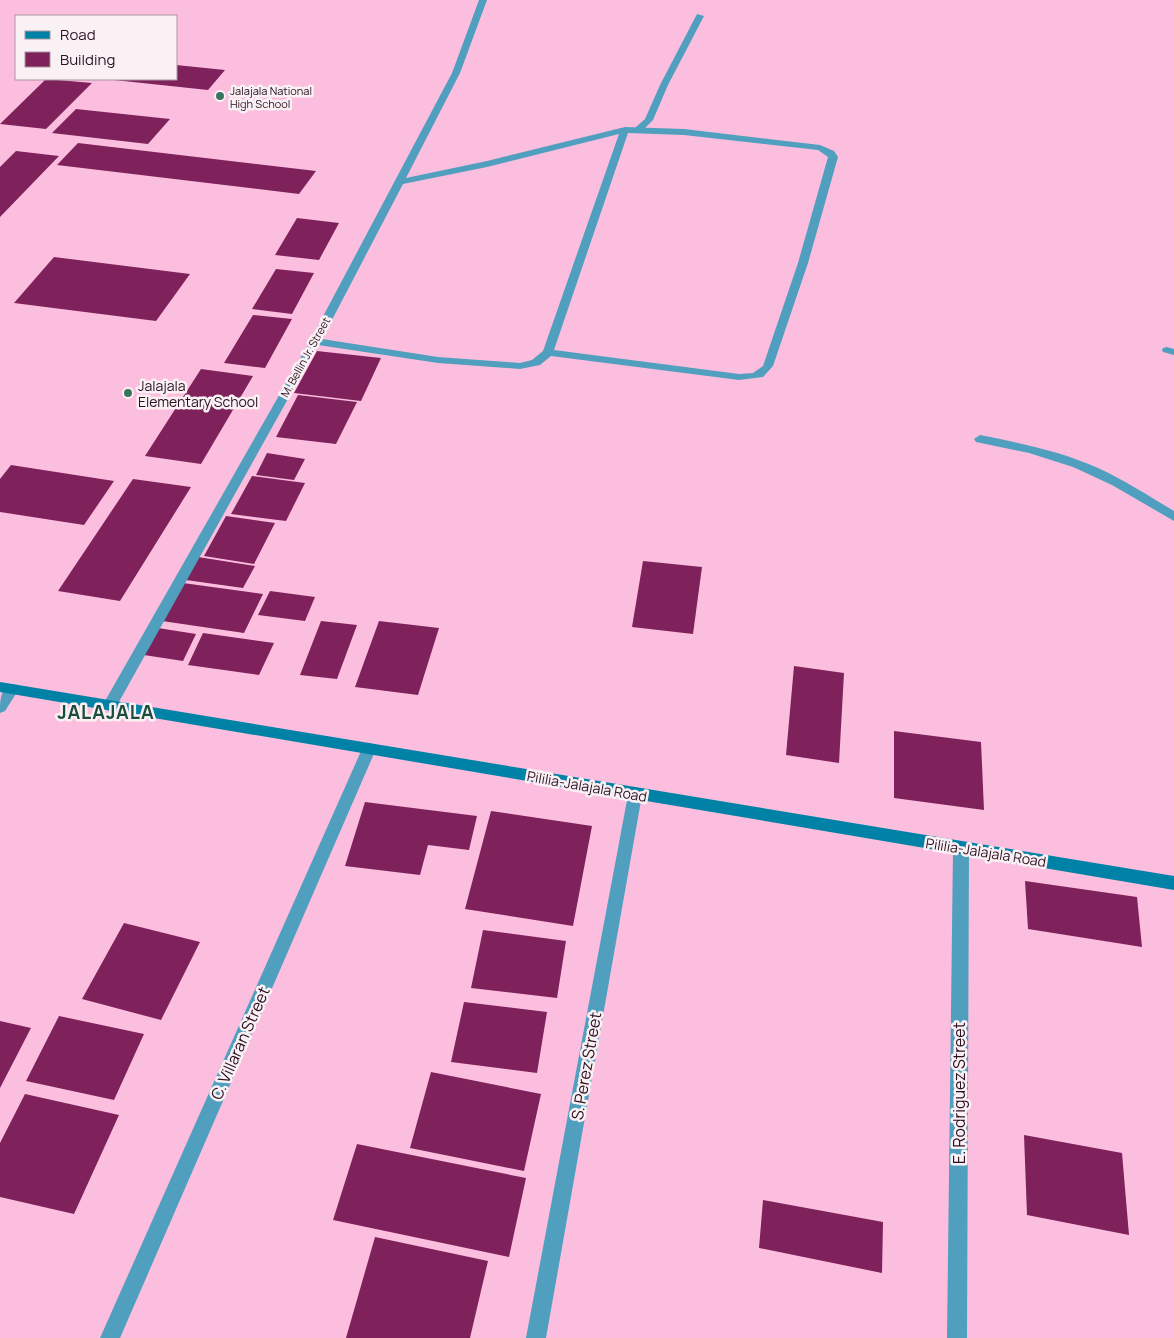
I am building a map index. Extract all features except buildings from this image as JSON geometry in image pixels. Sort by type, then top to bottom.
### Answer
[{"type":"main road","name":"Pililia-Jalajala Road","points":[[6,688],[1174,883]]},
{"type":"street","name":"M. Bellin Jr. Street","points":[[110,704],[315,341],[456,72],[483,0]]},
{"type":"street","points":[[639,129],[648,120],[700,16]]},
{"type":"street","points":[[399,182],[487,164],[625,130],[639,129],[684,132],[820,148],[831,153],[833,157],[803,263],[768,366],[763,373],[753,377],[739,377],[548,352]]},
{"type":"street","points":[[315,341],[438,360],[520,366],[538,362],[548,352],[625,130]]},
{"type":"street","points":[[980,439],[1024,447],[1069,461],[1108,478],[1174,517]]},
{"type":"street","points":[[0,707],[6,688]]},
{"type":"street","name":"C. Villaran Street","points":[[110,1338],[369,749]]},
{"type":"street","name":"S. Perez Street","points":[[536,1338],[635,794]]},
{"type":"street","name":"E. Rodriguez Street","points":[[958,1338],[961,848]]},
{"type":"place","name":"Jalajala National High School","points":[[220,96]]},
{"type":"place","name":"Jalajala Elementary School","points":[[128,393]]},
{"type":"district","name":"JALAJALA","points":[[106,712]]}]
